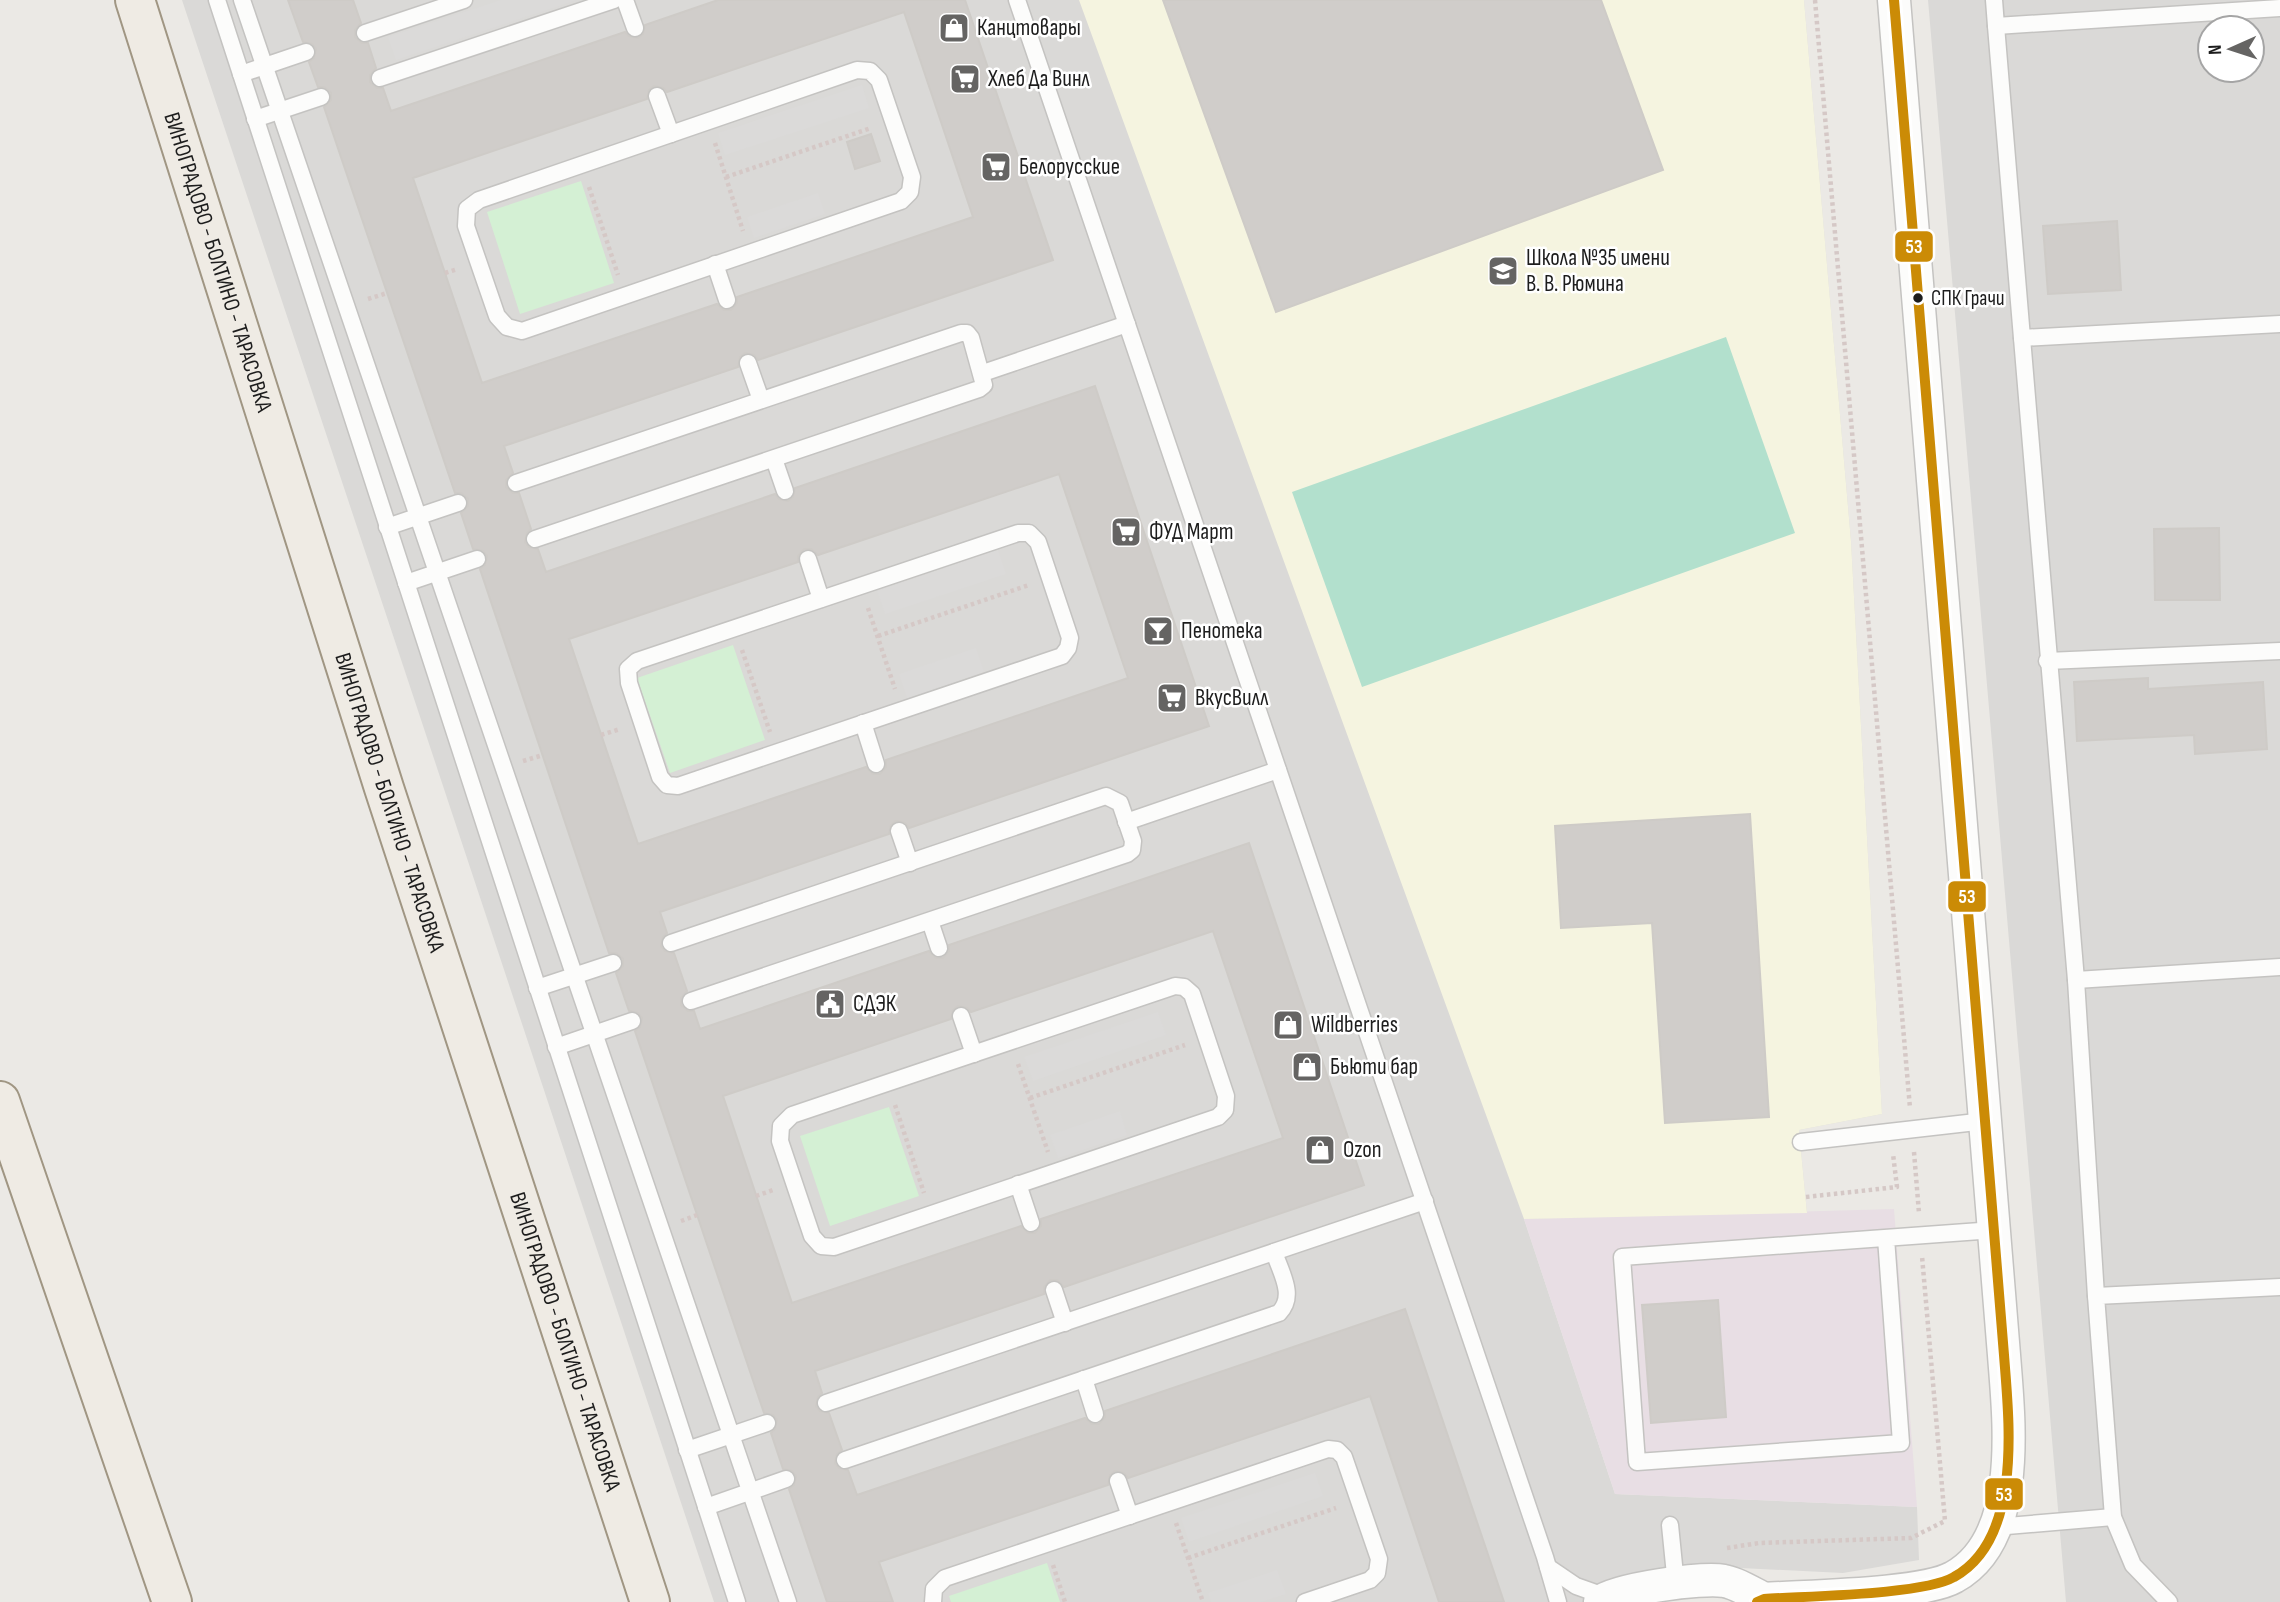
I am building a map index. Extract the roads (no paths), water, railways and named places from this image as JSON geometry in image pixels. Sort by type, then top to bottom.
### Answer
[{"type":"main road","name":"ВИНОГРАДОВО - БОЛТИНО - ТАРАСОВКА","points":[[135,0],[384,788],[650,1602]]},
{"type":"main road","points":[[0,1101],[172,1602]]},
{"type":"street","points":[[1604,1599],[1662,1583],[1724,1581],[1761,1600],[1921,1587],[1955,1577],[1981,1552],[1995,1527],[2008,1491],[2008,1407],[1894,0]]},
{"type":"lane","points":[[216,0],[737,1602]]},
{"type":"lane","points":[[242,0],[788,1602]]},
{"type":"lane","points":[[365,33],[464,0]]},
{"type":"lane","points":[[380,78],[614,0]]},
{"type":"lane","points":[[625,0],[635,28]]},
{"type":"lane","points":[[1017,0],[1558,1602]]},
{"type":"lane","points":[[1994,0],[2047,662],[2076,980],[2113,1517],[2133,1565],[2169,1602]]},
{"type":"lane","points":[[1996,26],[2280,8]]},
{"type":"lane","points":[[240,74],[306,52]]},
{"type":"lane","points":[[857,70],[870,71],[879,80],[912,177],[910,192],[901,201],[522,331],[507,327],[497,316],[466,226],[467,209],[479,200],[671,134],[857,70]]},
{"type":"lane","points":[[657,96],[671,134]]},
{"type":"lane","points":[[255,119],[321,97]]},
{"type":"lane","points":[[715,264],[727,300]]},
{"type":"lane","points":[[983,373],[1127,324]]},
{"type":"lane","points":[[2022,338],[2280,324]]},
{"type":"lane","points":[[516,483],[961,333],[967,333],[971,338],[983,373],[984,385],[979,389],[535,539]]},
{"type":"lane","points":[[748,363],[761,400]]},
{"type":"lane","points":[[774,459],[785,491]]},
{"type":"lane","points":[[387,527],[458,503]]},
{"type":"lane","points":[[1018,533],[1029,533],[1038,542],[1069,638],[1069,648],[1062,656],[678,786],[667,785],[660,777],[645,733],[629,683],[628,669],[638,661],[821,599],[1018,533]]},
{"type":"lane","points":[[406,583],[477,559]]},
{"type":"lane","points":[[807,559],[821,599]]},
{"type":"lane","points":[[2047,662],[2280,651]]},
{"type":"lane","points":[[863,723],[876,764]]},
{"type":"lane","points":[[1126,822],[1278,771]]},
{"type":"lane","points":[[671,943],[1106,796],[1114,797],[1120,803],[1133,841],[1132,850],[1127,854],[691,1001]]},
{"type":"lane","points":[[900,831],[910,863]]},
{"type":"lane","points":[[930,921],[939,948]]},
{"type":"lane","points":[[537,988],[613,963]]},
{"type":"lane","points":[[2076,980],[2280,967]]},
{"type":"lane","points":[[1175,986],[1185,987],[1192,994],[1226,1096],[1225,1110],[1218,1117],[834,1247],[821,1247],[812,1236],[797,1193],[780,1141],[781,1126],[792,1115],[974,1054],[1175,986]]},
{"type":"lane","points":[[961,1016],[974,1054]]},
{"type":"lane","points":[[556,1047],[632,1021]]},
{"type":"lane","points":[[1801,1142],[1985,1121]]},
{"type":"lane","points":[[1018,1184],[1031,1223]]},
{"type":"lane","points":[[826,1403],[1424,1201]]},
{"type":"lane","points":[[1886,1238],[1900,1443],[1637,1462],[1622,1257],[1994,1230]]},
{"type":"lane","points":[[845,1460],[1279,1313],[1287,1305],[1288,1295],[1274,1252]]},
{"type":"lane","points":[[2096,1296],[2280,1287]]},
{"type":"lane","points":[[1054,1290],[1065,1323]]},
{"type":"lane","points":[[1084,1379],[1095,1414]]},
{"type":"lane","points":[[687,1450],[767,1423]]},
{"type":"lane","points":[[933,1602],[934,1588],[945,1578],[1328,1449],[1337,1450],[1344,1457],[1379,1559],[1377,1573],[1370,1580],[1305,1602]]},
{"type":"lane","points":[[706,1507],[786,1479]]},
{"type":"lane","points":[[1118,1481],[1130,1516]]},
{"type":"lane","points":[[1995,1527],[2113,1517]]},
{"type":"lane","points":[[1662,1583],[1670,1525]]},
{"type":"lane","points":[[1548,1567],[1576,1586],[1604,1599]]},
{"type":"place","name":"Канцтовары","points":[[954,28]]},
{"type":"place","name":"Хлеб Да Винл","points":[[965,79]]},
{"type":"place","name":"Белорусские","points":[[996,167]]},
{"type":"place","name":"Школа №35 имени В. В. Рюмина","points":[[1503,271]]},
{"type":"place","name":"СПК Грачи","points":[[1918,298]]},
{"type":"place","name":"ФУД Март","points":[[1126,532]]},
{"type":"place","name":"Пенотека","points":[[1158,631]]},
{"type":"place","name":"ВкусВилл","points":[[1172,698]]},
{"type":"place","name":"СДЭК","points":[[830,1004]]},
{"type":"place","name":"Wildberries","points":[[1288,1025]]},
{"type":"place","name":"Бьюти бар","points":[[1307,1067]]},
{"type":"place","name":"Ozon","points":[[1320,1150]]}]
